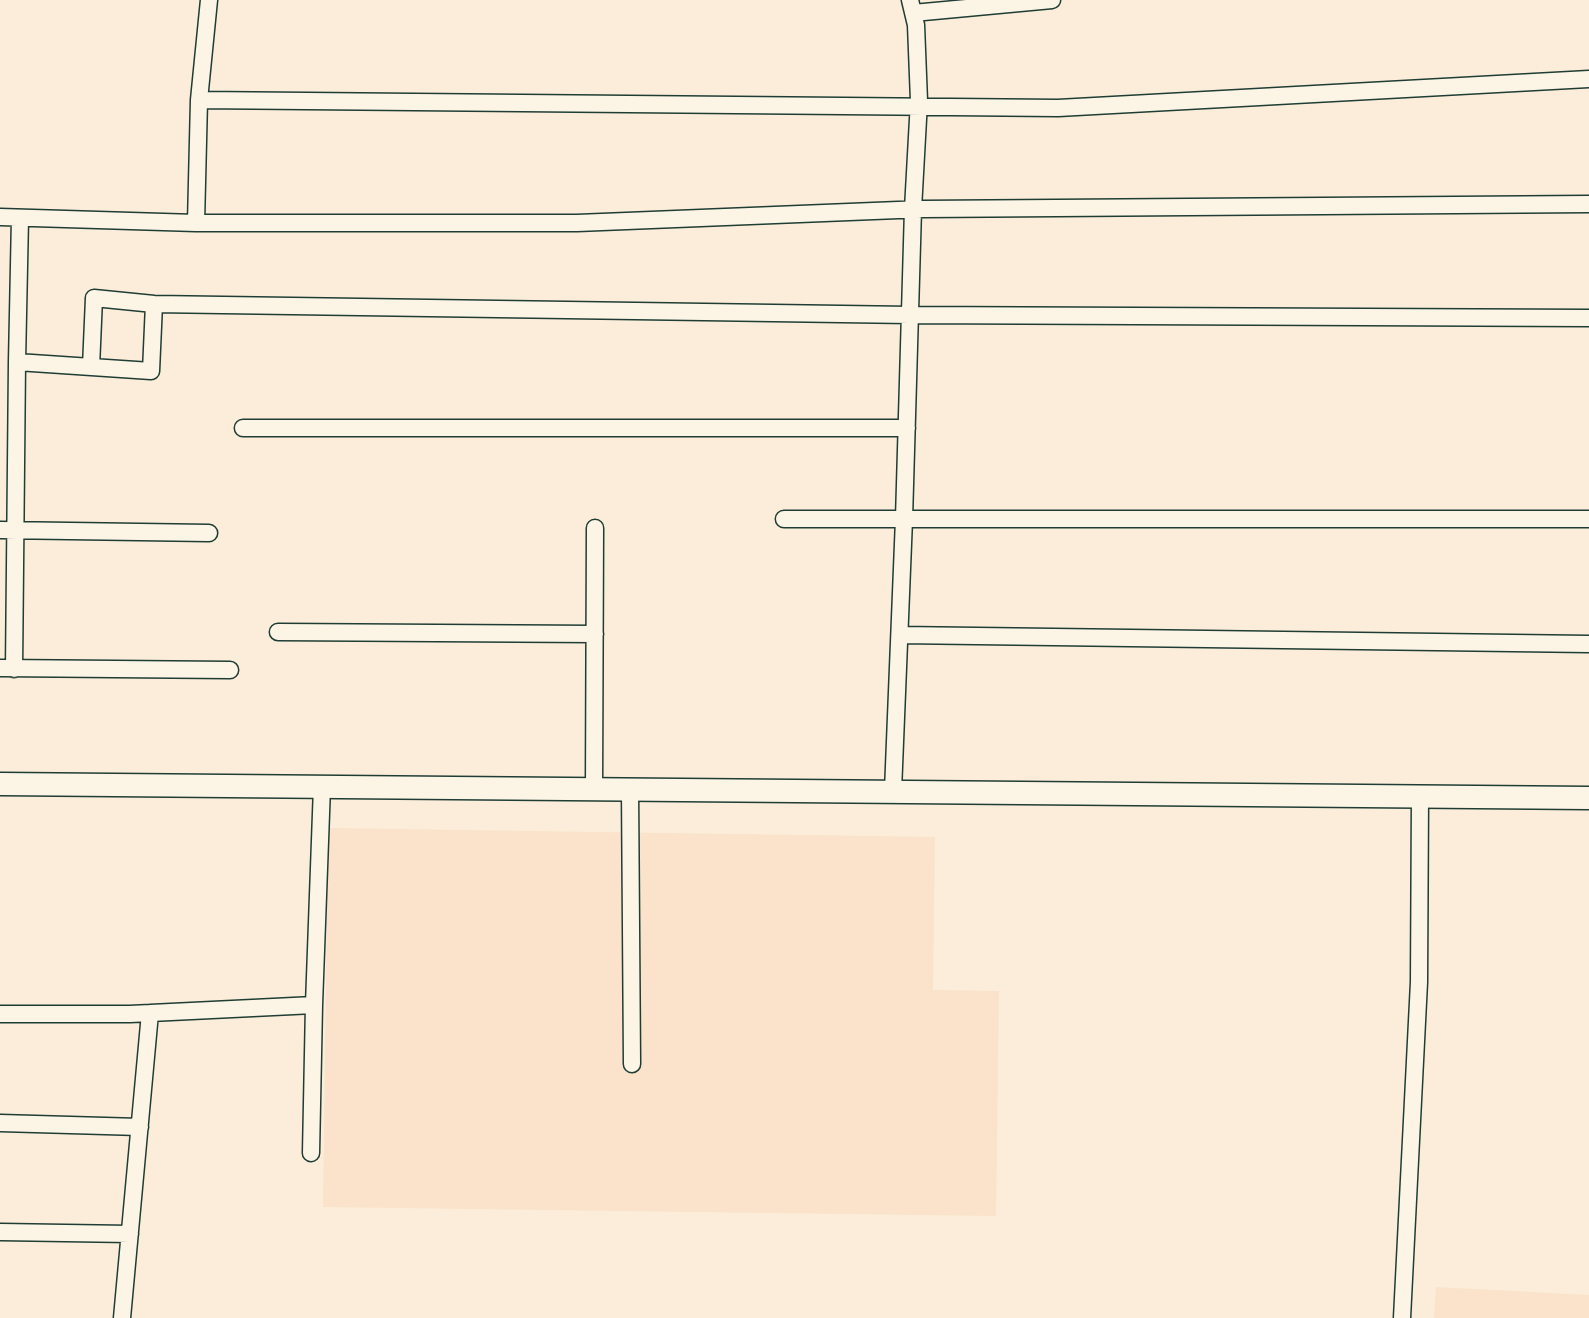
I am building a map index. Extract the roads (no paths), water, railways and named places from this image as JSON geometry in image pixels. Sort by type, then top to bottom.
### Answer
[{"type":"street","points":[[0,784],[1589,798]]},
{"type":"lane","points":[[196,223],[199,100],[209,0]]},
{"type":"lane","points":[[893,792],[900,636],[913,209],[919,107],[916,25],[912,6],[1052,0]]},
{"type":"lane","points":[[199,100],[1058,108],[1589,79]]},
{"type":"lane","points":[[0,217],[196,223],[577,223],[913,209],[1589,204]]},
{"type":"lane","points":[[20,218],[17,362],[8,530],[7,668],[230,670]]},
{"type":"lane","points":[[91,367],[94,298],[154,304],[910,315],[1589,318]]},
{"type":"lane","points":[[17,362],[151,371],[154,304]]},
{"type":"lane","points":[[243,428],[907,428]]},
{"type":"lane","points":[[784,520],[1589,519]]},
{"type":"lane","points":[[594,789],[595,528]]},
{"type":"lane","points":[[8,530],[209,533]]},
{"type":"lane","points":[[278,632],[595,634]]},
{"type":"lane","points":[[900,636],[1589,644]]},
{"type":"lane","points":[[311,1153],[314,1005],[322,786]]},
{"type":"lane","points":[[630,789],[632,1064]]},
{"type":"lane","points":[[1402,1318],[1419,982],[1420,796]]},
{"type":"lane","points":[[0,1014],[150,1013],[314,1005]]},
{"type":"lane","points":[[122,1318],[150,1013]]},
{"type":"lane","points":[[0,1123],[140,1127]]},
{"type":"lane","points":[[0,1232],[130,1234]]}]
